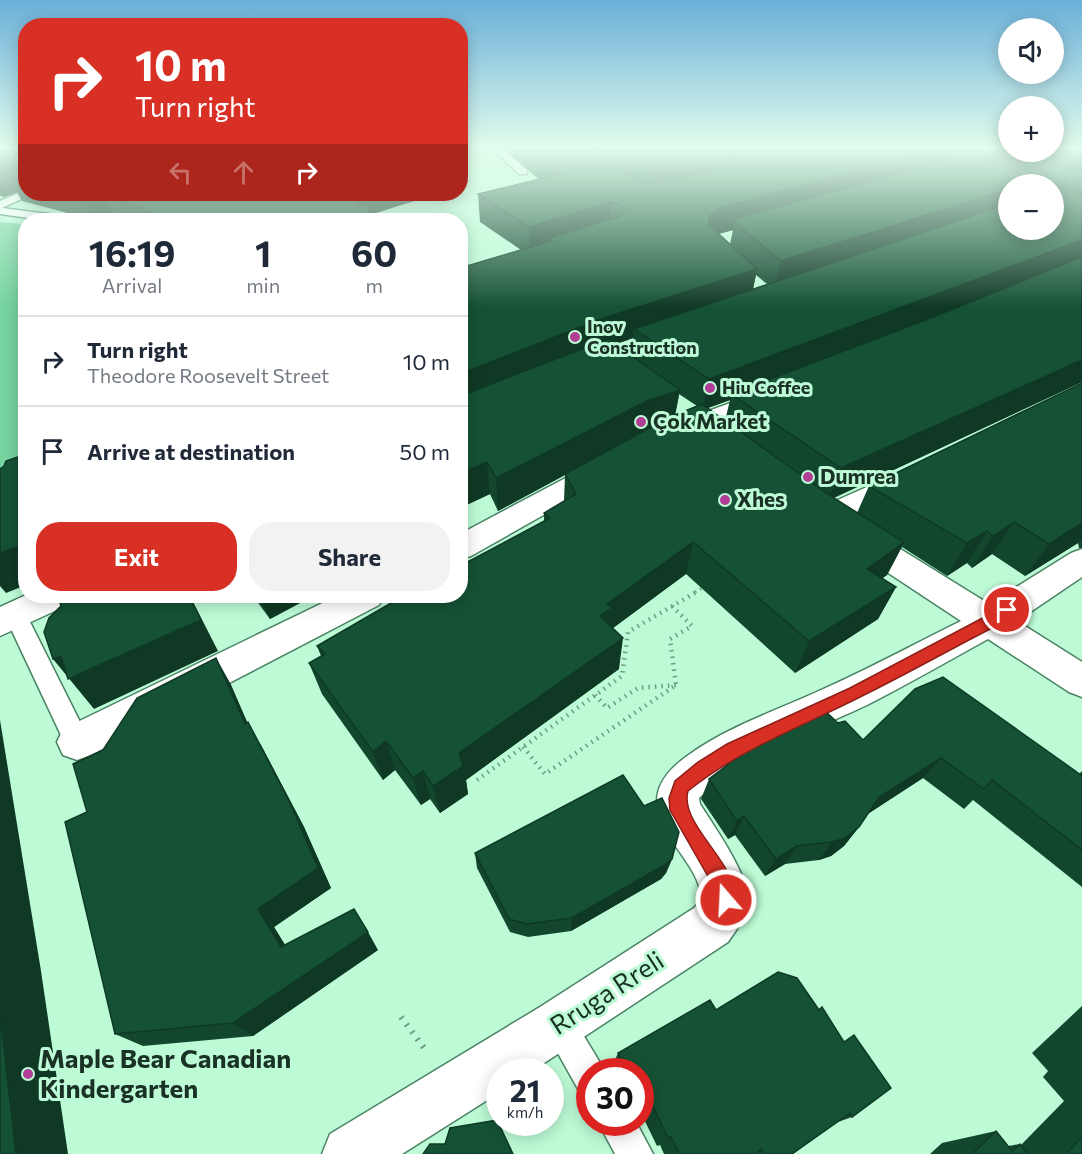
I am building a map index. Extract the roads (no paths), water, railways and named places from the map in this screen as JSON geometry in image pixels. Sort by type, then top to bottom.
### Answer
[{"type":"street","points":[[654,441],[787,390]]},
{"type":"street","points":[[671,401],[726,444]]},
{"type":"street","points":[[468,544],[624,458]]},
{"type":"street","points":[[923,470],[817,511],[1082,681]]},
{"type":"street","points":[[989,622],[1082,561]]},
{"type":"street","points":[[7,618],[40,603]]},
{"type":"street","points":[[77,742],[353,603]]},
{"type":"street","name":"Rruga Rreli","points":[[350,1154],[558,1025],[711,925],[726,900],[723,884],[679,810],[678,798],[681,786],[704,767],[733,749],[856,692],[989,622]]},
{"type":"lane","points":[[121,213],[151,201]]},
{"type":"lane","points":[[0,211],[18,214]]},
{"type":"lane","points":[[7,618],[77,742]]},
{"type":"lane","points":[[558,1025],[578,1058]]},
{"type":"lane","points":[[624,1136],[635,1154]]},
{"type":"place","name":"Inov Construction","points":[[575,337]]},
{"type":"place","name":"Hiu Coffee","points":[[710,388]]},
{"type":"place","name":"Çok Market","points":[[641,422]]},
{"type":"place","name":"Dumrea","points":[[808,477]]},
{"type":"place","name":"Xhes","points":[[725,500]]},
{"type":"place","name":"Maple Bear Canadian Kindergarten","points":[[28,1074]]}]
